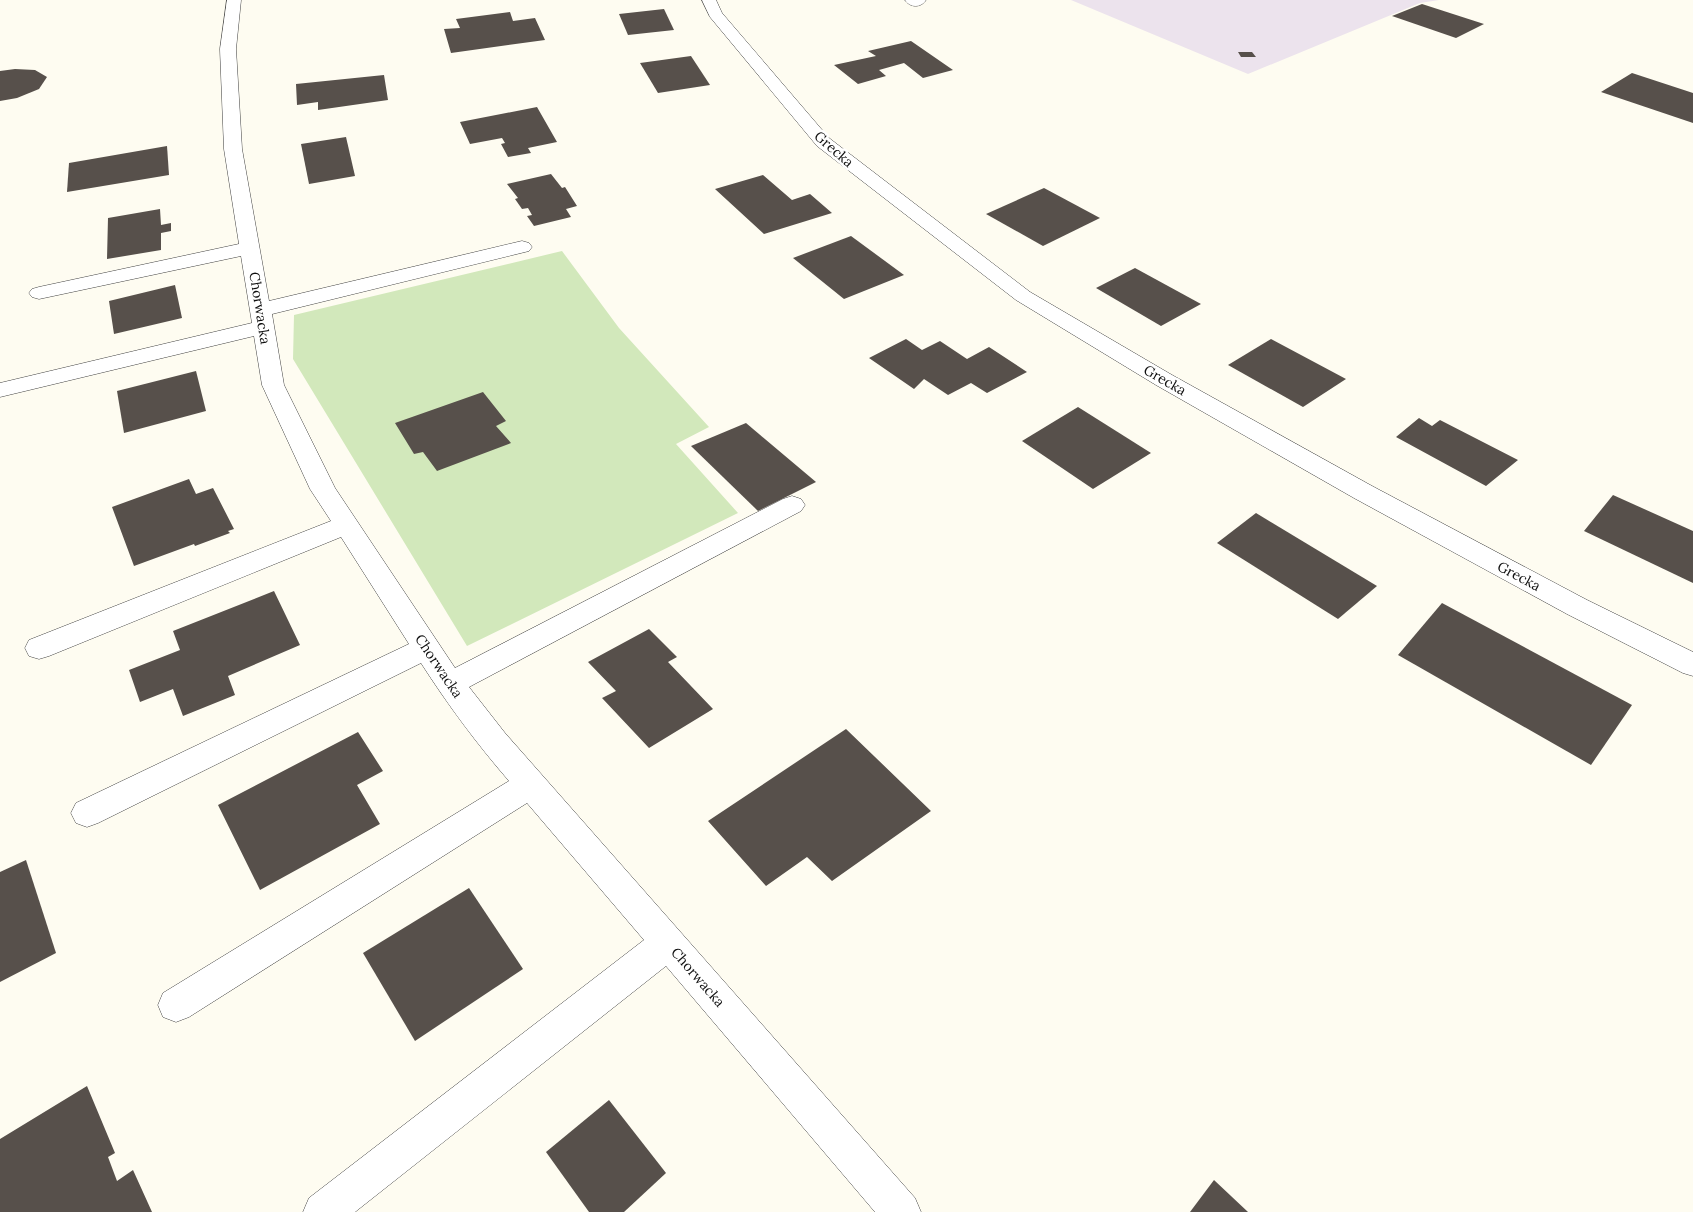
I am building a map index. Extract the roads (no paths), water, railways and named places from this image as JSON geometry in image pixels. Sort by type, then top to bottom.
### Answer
[{"type":"street","name":"Chorwacka","points":[[234,0],[228,49],[234,149],[273,385],[323,489],[450,684],[494,742],[901,1212]]},
{"type":"street","name":"Grecka","points":[[708,0],[715,14],[823,142],[1023,296],[1164,380],[1363,492],[1577,607],[1693,665]]},
{"type":"street","points":[[0,390],[522,247]]},
{"type":"street","points":[[39,293],[250,248]]},
{"type":"street","points":[[450,684],[792,504]]},
{"type":"street","points":[[40,648],[346,525]]},
{"type":"street","points":[[87,813],[426,648]]},
{"type":"street","points":[[176,1005],[531,784]]},
{"type":"street","points":[[323,1212],[668,943]]}]
